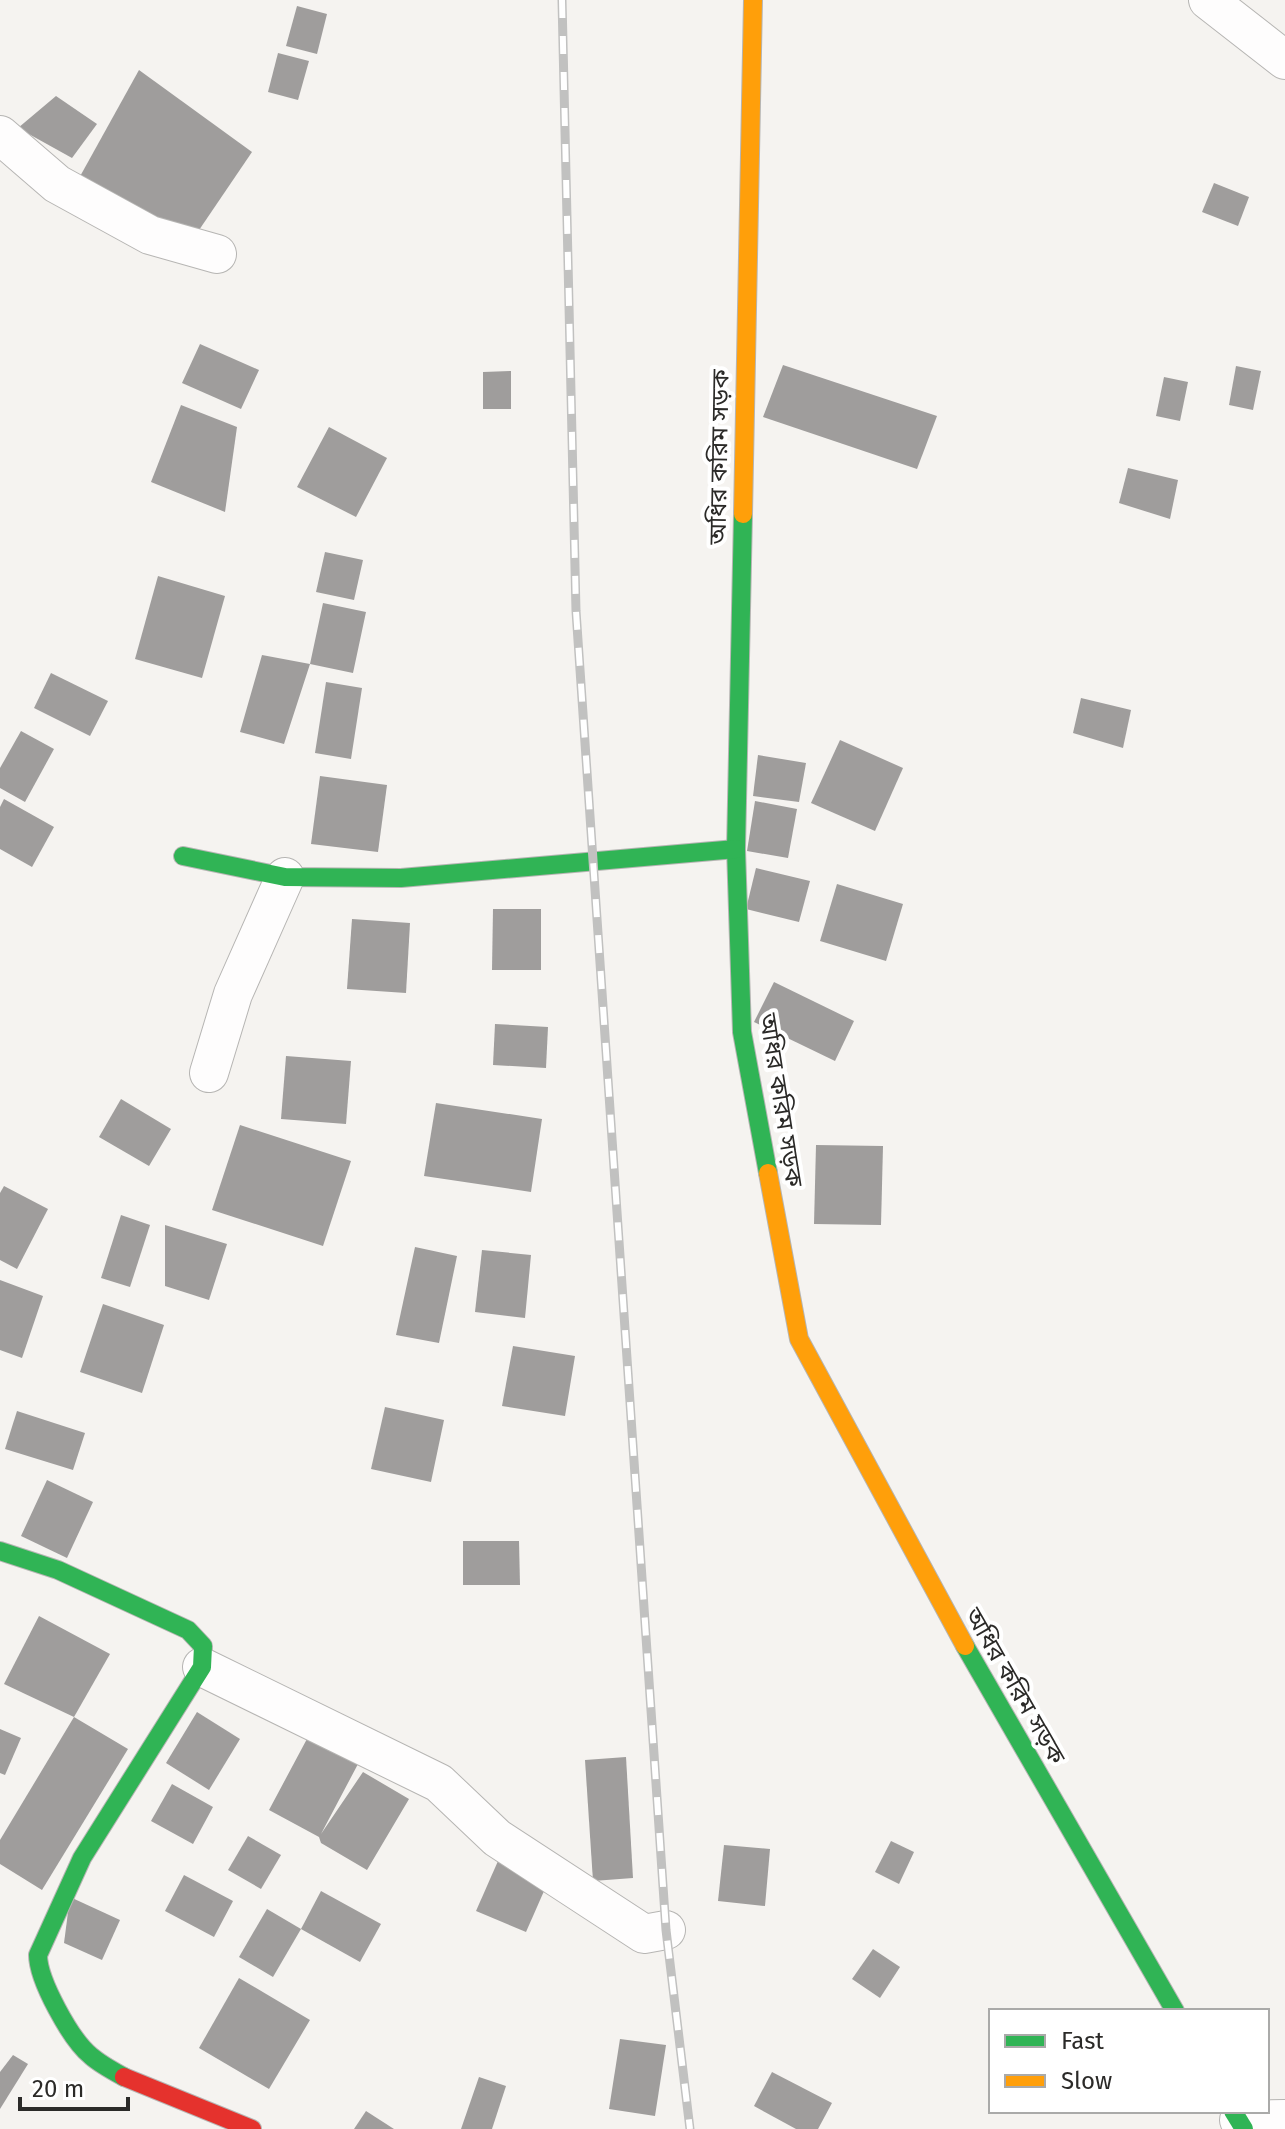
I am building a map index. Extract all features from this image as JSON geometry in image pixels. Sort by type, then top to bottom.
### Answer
[{"type":"main road","name":"অধির করিম সড়ক","points":[[753,0],[736,849],[742,1032],[799,1339],[951,1622],[1174,2009]]},
{"type":"main road","points":[[183,856],[285,877],[401,878],[736,849]]},
{"type":"main road","points":[[0,1551],[58,1570],[188,1630],[203,1646],[202,1667],[82,1858],[38,1955],[38,1972],[89,2055],[122,2076],[252,2129]]},
{"type":"street","points":[[1208,0],[1282,47]]},
{"type":"street","points":[[0,135],[57,184],[150,235],[217,254]]},
{"type":"street","points":[[209,1073],[233,994],[285,877]]},
{"type":"street","points":[[202,1667],[439,1783],[497,1838],[644,1934],[666,1930]]},
{"type":"street","points":[[1239,2120],[1285,2119]]},
{"type":"building","points":[[297,6],[327,14],[317,54],[286,46]]},
{"type":"building","points":[[278,53],[309,61],[298,100],[268,92]]},
{"type":"building","points":[[139,70],[252,152],[195,236],[78,180]]},
{"type":"building","points":[[56,96],[97,124],[72,158],[18,128]]},
{"type":"building","points":[[1214,183],[1249,197],[1238,226],[1202,212]]},
{"type":"building","points":[[200,344],[259,370],[241,409],[182,383]]},
{"type":"building","points":[[783,365],[937,416],[917,469],[763,417]]},
{"type":"building","points":[[1236,366],[1261,371],[1253,410],[1229,405]]},
{"type":"building","points":[[511,371],[511,409],[483,409],[483,372]]},
{"type":"building","points":[[1164,377],[1188,382],[1180,421],[1156,416]]},
{"type":"building","points":[[181,405],[237,427],[225,512],[151,482]]},
{"type":"building","points":[[329,427],[387,458],[356,517],[297,487]]},
{"type":"building","points":[[1128,468],[1178,480],[1170,519],[1119,503]]},
{"type":"building","points":[[325,552],[363,560],[354,600],[316,592]]},
{"type":"building","points":[[158,576],[225,596],[202,678],[135,659]]},
{"type":"building","points":[[323,603],[366,612],[353,673],[310,664]]},
{"type":"building","points":[[262,655],[310,664],[284,744],[240,732]]},
{"type":"building","points":[[51,673],[108,701],[90,736],[34,708]]},
{"type":"building","points":[[326,682],[362,688],[351,759],[315,753]]},
{"type":"building","points":[[1081,698],[1131,710],[1123,748],[1073,733]]},
{"type":"building","points":[[21,731],[54,749],[25,802],[0,788],[0,768]]},
{"type":"building","points":[[840,740],[903,768],[875,831],[811,803]]},
{"type":"building","points":[[758,755],[806,763],[799,802],[753,796]]},
{"type":"building","points":[[320,776],[387,785],[378,852],[311,844]]},
{"type":"building","points":[[4,799],[54,827],[32,867],[0,849],[0,807]]},
{"type":"building","points":[[755,801],[797,809],[788,858],[747,851]]},
{"type":"building","points":[[756,868],[810,881],[799,922],[746,909]]},
{"type":"building","points":[[837,884],[903,904],[886,961],[820,941]]},
{"type":"building","points":[[493,909],[541,909],[541,970],[492,970]]},
{"type":"building","points":[[352,919],[410,923],[406,993],[347,989]]},
{"type":"building","points":[[774,982],[854,1021],[835,1061],[754,1022]]},
{"type":"building","points":[[495,1024],[548,1027],[546,1068],[493,1065]]},
{"type":"building","points":[[286,1056],[351,1061],[346,1124],[281,1119]]},
{"type":"building","points":[[121,1099],[171,1129],[149,1166],[99,1137]]},
{"type":"building","points":[[436,1103],[542,1119],[531,1192],[424,1176]]},
{"type":"building","points":[[240,1125],[351,1161],[323,1246],[212,1210]]},
{"type":"building","points":[[816,1145],[883,1146],[881,1225],[814,1224]]},
{"type":"building","points":[[4,1186],[48,1209],[17,1269],[0,1260],[0,1193]]},
{"type":"building","points":[[121,1215],[150,1225],[130,1287],[101,1278]]},
{"type":"building","points":[[165,1225],[227,1244],[209,1300],[165,1286]]},
{"type":"building","points":[[415,1247],[457,1256],[439,1343],[396,1335]]},
{"type":"building","points":[[482,1250],[531,1255],[525,1318],[475,1312]]},
{"type":"building","points":[[0,1280],[43,1296],[22,1358],[0,1350]]},
{"type":"building","points":[[103,1304],[164,1325],[142,1393],[80,1372]]},
{"type":"building","points":[[513,1346],[575,1356],[565,1416],[502,1406]]},
{"type":"building","points":[[385,1407],[444,1420],[431,1482],[371,1469]]},
{"type":"building","points":[[17,1411],[85,1433],[73,1470],[5,1449]]},
{"type":"building","points":[[47,1480],[93,1502],[67,1558],[21,1536]]},
{"type":"building","points":[[463,1541],[519,1541],[520,1585],[463,1585]]},
{"type":"building","points":[[39,1616],[110,1654],[74,1717],[4,1684]]},
{"type":"building","points":[[197,1712],[240,1739],[209,1790],[166,1763]]},
{"type":"building","points":[[74,1717],[128,1749],[42,1890],[0,1864],[0,1840]]},
{"type":"building","points":[[0,1729],[21,1738],[5,1775],[0,1773]]},
{"type":"building","points":[[308,1737],[358,1764],[321,1834],[363,1772],[409,1799],[367,1870],[321,1843],[319,1837],[269,1810]]},
{"type":"building","points":[[626,1757],[633,1878],[593,1881],[585,1760]]},
{"type":"building","points":[[172,1784],[213,1807],[193,1844],[151,1821]]},
{"type":"building","points":[[248,1836],[281,1855],[261,1889],[228,1870]]},
{"type":"building","points":[[891,1841],[914,1852],[899,1884],[875,1872]]},
{"type":"building","points":[[724,1845],[770,1849],[765,1906],[718,1901]]},
{"type":"building","points":[[498,1861],[548,1882],[526,1932],[476,1911]]},
{"type":"building","points":[[184,1875],[233,1901],[214,1937],[165,1911]]},
{"type":"building","points":[[321,1891],[381,1924],[360,1962],[301,1929]]},
{"type":"building","points":[[70,1897],[120,1920],[102,1960],[64,1943]]},
{"type":"building","points":[[267,1909],[301,1929],[273,1977],[239,1957]]},
{"type":"building","points":[[873,1949],[900,1967],[880,1998],[852,1979]]},
{"type":"building","points":[[239,1978],[310,2020],[269,2089],[199,2048]]},
{"type":"building","points":[[620,2039],[666,2045],[655,2116],[609,2109]]},
{"type":"building","points":[[13,2055],[28,2064],[0,2109],[0,2072]]},
{"type":"building","points":[[772,2072],[832,2103],[818,2129],[796,2129],[754,2106]]},
{"type":"building","points":[[479,2077],[506,2086],[492,2129],[461,2129]]},
{"type":"building","points":[[366,2111],[394,2129],[354,2129]]},
{"type":"railway","points":[[562,0],[576,611],[666,1930],[690,2129]]},
{"type":"traffic: fast","points":[[743,514],[736,849],[742,1032],[768,1173]]},
{"type":"traffic: fast","points":[[183,856],[285,877],[401,878],[736,849]]},
{"type":"traffic: fast","points":[[0,1551],[58,1570],[188,1630],[203,1646],[202,1667],[82,1858],[38,1955],[49,1994],[74,2037],[95,2059],[124,2077]]},
{"type":"traffic: fast","points":[[965,1646],[1174,2009]]},
{"type":"traffic: fast","points":[[1234,2113],[1244,2129]]},
{"type":"traffic: slow","points":[[743,514],[753,0]]},
{"type":"traffic: slow","points":[[768,1173],[799,1339],[965,1646]]},
{"type":"traffic: jam","points":[[124,2077],[252,2129]]}]
